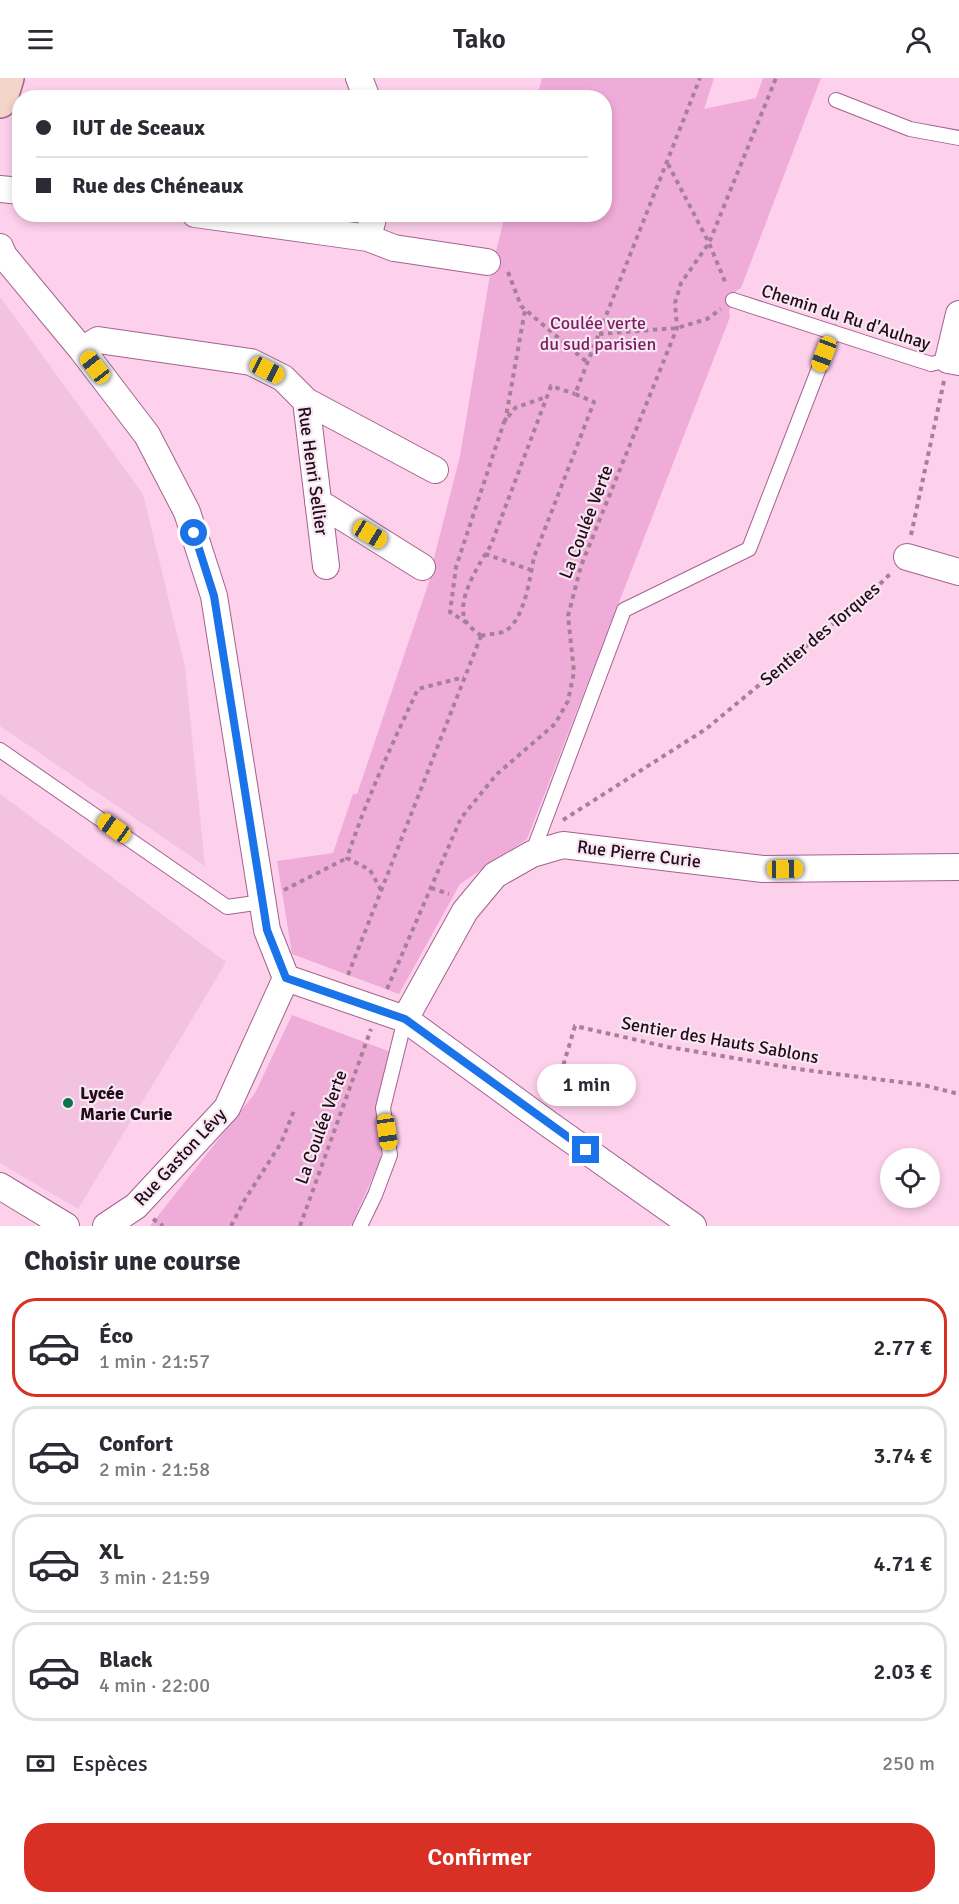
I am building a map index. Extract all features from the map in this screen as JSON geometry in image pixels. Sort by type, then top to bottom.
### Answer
[{"type":"main road","points":[[0,101],[7,78]]},
{"type":"street","points":[[312,222],[371,226],[394,248],[487,262]]},
{"type":"street","points":[[0,247],[4,256],[82,350],[147,435],[187,512],[214,596],[267,930],[286,978],[405,1019],[693,1226]]},
{"type":"street","points":[[954,361],[959,314]]},
{"type":"street","name":"Rue Henri Sellier","points":[[82,350],[98,340],[251,362],[283,378],[306,401],[326,566]]},
{"type":"street","points":[[306,401],[435,470]]},
{"type":"street","points":[[318,502],[422,567]]},
{"type":"street","points":[[907,557],[959,572]]},
{"type":"street","name":"Rue Pierre Curie","points":[[405,1019],[465,911],[495,875],[532,854],[563,845],[764,869],[959,867]]},
{"type":"street","name":"Rue Gaston Lévy","points":[[106,1226],[136,1206],[227,1108],[286,978]]},
{"type":"street","points":[[0,1185],[66,1226]]},
{"type":"lane","points":[[836,100],[910,129],[959,138]]},
{"type":"lane","name":"Chemin du Ru d'Aulnay","points":[[733,300],[931,364],[954,361]]},
{"type":"lane","points":[[532,854],[624,610],[749,549],[833,332]]},
{"type":"lane","points":[[0,750],[227,907],[262,902]]},
{"type":"lane","points":[[360,1226],[390,1155],[384,1108],[405,1019]]},
{"type":"path","points":[[575,394],[700,78]]},
{"type":"path","name":"La Coulée Verte","points":[[389,985],[461,818],[497,774],[555,724],[568,701],[574,672],[568,616],[581,566],[677,328],[675,303],[678,293],[686,276],[709,243],[776,78]]},
{"type":"path","points":[[599,334],[677,328],[707,319],[733,300],[709,243],[667,164]]},
{"type":"path","points":[[487,262],[509,272],[521,306],[588,363]]},
{"type":"path","points":[[481,636],[450,612],[456,567],[504,422],[525,309]]},
{"type":"path","points":[[907,557],[954,361]]},
{"type":"path","points":[[467,623],[462,604],[478,564],[490,545],[551,386],[594,402],[534,556],[531,582],[516,620],[505,631],[481,636]]},
{"type":"path","points":[[504,422],[515,408],[547,397]]},
{"type":"path","points":[[485,554],[531,570]]},
{"type":"path","name":"Sentier des Torques","points":[[532,854],[564,819],[706,729],[875,589],[907,557]]},
{"type":"path","points":[[341,996],[481,636]]},
{"type":"path","points":[[262,902],[347,858],[393,741],[418,689],[465,677]]},
{"type":"path","points":[[347,858],[370,870],[381,890]]},
{"type":"path","name":"Sentier des Hauts Sablons","points":[[518,1101],[561,1073],[575,1026],[668,1047],[805,1070],[923,1085],[959,1094]]},
{"type":"path","name":"La Coulée Verte","points":[[300,1226],[368,1037]]},
{"type":"path","points":[[231,1226],[280,1143],[295,1108]]},
{"type":"shaded area","points":[[0,297],[143,494],[185,667],[205,866],[0,726]]},
{"type":"shaded area","points":[[0,794],[226,962],[78,1209],[0,1163]]},
{"type":"green space","name":"Coulée verte du sud parisien","points":[[542,78],[714,78],[704,109],[756,98],[763,78],[821,78],[741,288],[736,291],[735,306],[729,309],[730,317],[527,839],[460,884],[399,994],[292,954],[277,861],[333,853],[353,794],[357,794],[434,567],[432,566],[460,456],[490,275],[503,222],[612,222],[612,90],[539,90]]},
{"type":"green space","points":[[292,1015],[391,1052],[378,1112],[378,1135],[382,1146],[380,1161],[351,1226],[150,1226],[255,1093]]},
{"type":"place","name":"Lycée Marie Curie","points":[[68,1103]]},
{"type":"route","points":[[194,533],[214,596],[267,930],[286,978],[405,1019],[586,1150]]}]
